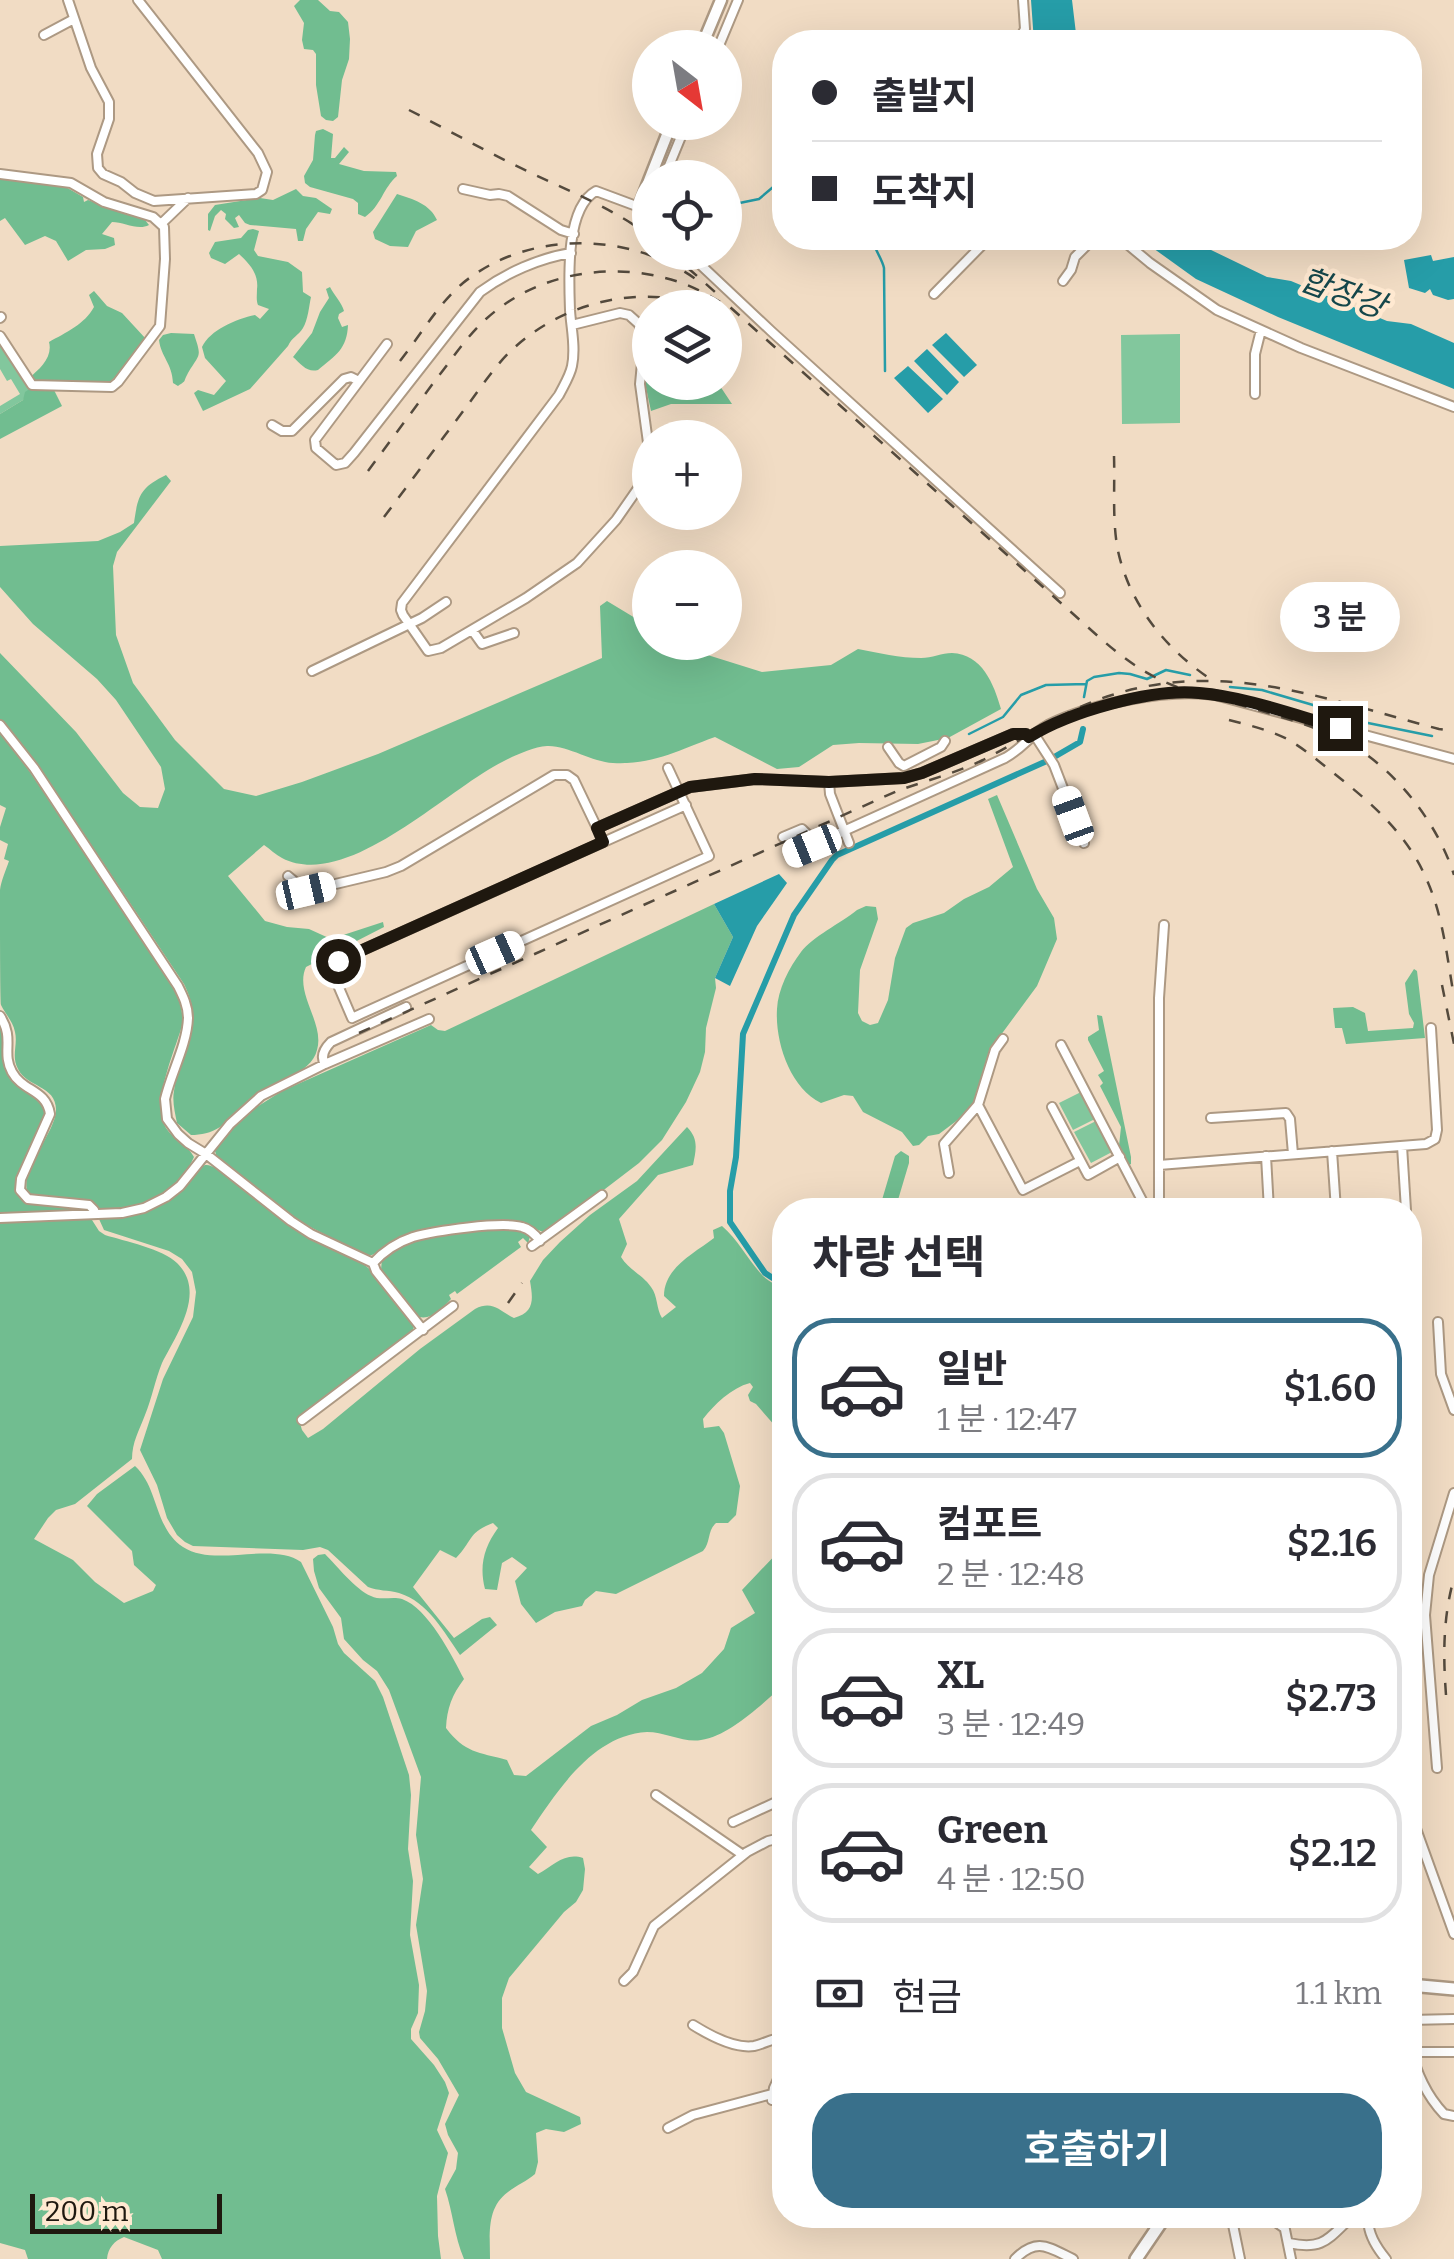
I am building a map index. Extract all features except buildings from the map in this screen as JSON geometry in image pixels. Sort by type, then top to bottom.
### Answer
[{"type":"main road","points":[[1422,1986],[1454,1989]]},
{"type":"main road","points":[[1136,2259],[1157,2228]]},
{"type":"street","points":[[68,0],[91,68],[109,102],[109,119],[97,154],[98,168],[103,174],[135,194],[154,200],[256,194],[262,190],[267,172],[258,153],[138,0]]},
{"type":"street","points":[[708,30],[721,0]]},
{"type":"street","points":[[726,30],[738,0]]},
{"type":"street","points":[[1022,0],[1025,30]]},
{"type":"street","points":[[44,36],[74,18]]},
{"type":"street","points":[[0,174],[71,183],[96,198],[162,222],[165,232],[160,326],[112,387],[32,385],[0,336]]},
{"type":"street","points":[[463,189],[508,196],[561,230],[574,234]]},
{"type":"street","points":[[572,325],[620,314],[629,315],[639,324],[644,342],[640,384],[649,450],[648,474],[616,520],[577,563],[472,630],[434,652],[428,651],[401,610],[402,603],[559,394],[572,368],[570,254],[578,213],[586,198],[596,191],[632,207]]},
{"type":"street","points":[[162,222],[188,198]]},
{"type":"street","points":[[934,294],[977,250]]},
{"type":"street","points":[[1064,281],[1074,257],[1081,250]]},
{"type":"street","points":[[1136,250],[1217,310],[1454,408]]},
{"type":"street","points":[[387,344],[315,440],[316,448],[336,465],[345,464],[354,454],[480,292],[527,266],[570,254]]},
{"type":"street","points":[[706,270],[1060,593]]},
{"type":"street","points":[[1255,394],[1260,330]]},
{"type":"street","points":[[272,425],[282,432],[292,431],[344,379],[359,381]]},
{"type":"street","points":[[312,672],[446,602]]},
{"type":"street","points":[[472,630],[482,644],[514,633]]},
{"type":"street","points":[[793,854],[1005,758],[1017,752],[1031,735],[1066,718],[1151,696],[1191,692],[1228,698],[1454,759]]},
{"type":"street","points":[[0,725],[34,768],[186,1003],[186,1032],[168,1087],[167,1119],[178,1134],[291,1221],[373,1262],[423,1330]]},
{"type":"street","points":[[597,828],[701,785],[755,779],[870,782],[906,777],[1013,734],[1026,734],[1051,758],[1084,843]]},
{"type":"street","points":[[904,766],[941,747],[945,740]]},
{"type":"street","points":[[888,747],[904,766],[906,777]]},
{"type":"street","points":[[668,768],[686,805],[709,856],[352,1018],[332,965],[686,805]]},
{"type":"street","points":[[288,876],[306,891],[386,872],[558,774],[574,780],[603,842]]},
{"type":"street","points":[[829,782],[849,843]]},
{"type":"street","points":[[638,809],[644,824]]},
{"type":"street","points":[[783,837],[802,829],[812,846]]},
{"type":"street","points":[[1159,1198],[1159,998],[1164,925]]},
{"type":"street","points":[[325,1064],[323,1052],[331,1042],[406,1008]]},
{"type":"street","points":[[0,1016],[10,1038],[10,1069],[26,1087],[45,1099],[50,1114],[21,1179],[20,1190],[28,1199],[89,1205],[94,1210]]},
{"type":"street","points":[[0,1218],[122,1213],[144,1208],[180,1186],[252,1102],[325,1064],[429,1018]]},
{"type":"street","points":[[1159,1165],[1426,1144],[1436,1135],[1431,1028]]},
{"type":"street","points":[[949,1174],[944,1144],[978,1105],[995,1050],[1003,1040]]},
{"type":"street","points":[[1061,1045],[1141,1198]]},
{"type":"street","points":[[978,1105],[1023,1190],[1080,1161]]},
{"type":"street","points":[[1052,1107],[1088,1174],[1120,1157]]},
{"type":"street","points":[[1211,1118],[1286,1113],[1293,1154]]},
{"type":"street","points":[[1402,1146],[1405,1198]]},
{"type":"street","points":[[1332,1151],[1335,1198]]},
{"type":"street","points":[[1266,1156],[1268,1198]]},
{"type":"street","points":[[373,1262],[410,1238],[506,1225],[528,1229],[536,1243],[602,1195]]},
{"type":"street","points":[[302,1420],[453,1306]]},
{"type":"street","points":[[1438,1322],[1441,1374],[1454,1410]]},
{"type":"street","points":[[1436,1768],[1425,1615],[1429,1574],[1454,1493]]},
{"type":"street","points":[[656,1796],[743,1855]]},
{"type":"street","points":[[733,1822],[772,1804]]},
{"type":"street","points":[[624,1981],[633,1972],[654,1926],[743,1855],[772,1841]]},
{"type":"street","points":[[1422,1845],[1454,1934]]},
{"type":"street","points":[[1422,2020],[1454,2019]]},
{"type":"street","points":[[693,2024],[710,2035],[746,2046],[772,2039]]},
{"type":"street","points":[[1422,2051],[1454,2052]]},
{"type":"street","points":[[1422,2081],[1444,2114],[1454,2116]]},
{"type":"street","points":[[668,2128],[694,2115],[772,2097]]},
{"type":"street","points":[[1233,2228],[1240,2259]]},
{"type":"street","points":[[1284,2228],[1291,2259]]},
{"type":"street","points":[[1289,2243],[1319,2245],[1339,2228]]},
{"type":"street","points":[[1370,2228],[1386,2259]]},
{"type":"street","points":[[1015,2259],[1027,2248],[1040,2245],[1073,2259]]},
{"type":"green space","points":[[300,0],[318,0],[348,22],[349,59],[338,117],[333,121],[321,116],[316,54],[304,49],[304,23],[294,6]]},
{"type":"green space","points":[[323,129],[333,134],[331,158],[344,147],[349,152],[339,164],[364,171],[396,172],[375,208],[365,217],[358,214],[358,203],[353,199],[305,183],[304,176],[313,160],[316,131]]},
{"type":"green space","points":[[0,177],[64,186],[83,197],[84,202],[88,200],[145,220],[149,225],[136,227],[112,222],[102,234],[114,238],[115,245],[86,250],[68,261],[56,241],[45,236],[25,245],[5,218],[0,221]]},
{"type":"green space","points":[[296,189],[332,209],[330,214],[318,212],[303,241],[298,241],[296,229],[250,225],[239,215],[235,218],[239,227],[234,228],[221,210],[208,230],[208,214],[215,205],[260,198],[273,200]]},
{"type":"green space","points":[[397,194],[425,206],[437,220],[416,231],[408,247],[390,246],[375,239],[373,232]]},
{"type":"green space","points":[[253,229],[259,231],[254,250],[258,256],[288,262],[302,272],[303,292],[311,297],[305,325],[250,389],[203,411],[194,393],[198,390],[214,395],[226,381],[205,358],[202,347],[217,330],[255,315],[260,319],[269,309],[258,305],[256,278],[243,257],[239,254],[225,264],[209,253],[215,242],[241,238]]},
{"type":"green space","points":[[330,287],[343,308],[338,318],[342,327],[348,325],[347,333],[335,355],[318,370],[311,370],[293,357],[312,333],[329,298],[326,289]]},
{"type":"green space","points":[[94,291],[146,339],[126,368],[106,385],[29,378],[47,358],[49,342],[74,328],[90,313],[94,307],[89,295]]},
{"type":"green space","points":[[171,333],[194,334],[199,352],[185,381],[178,386],[173,383],[159,340]]},
{"type":"green space","points":[[1180,334],[1180,423],[1122,424],[1121,335]]},
{"type":"green space","points":[[0,343],[31,388],[23,400],[0,414],[0,406],[20,394],[0,369]]},
{"type":"green space","points":[[31,388],[54,390],[62,406],[0,439],[0,414],[23,400]]},
{"type":"green space","points":[[649,400],[729,400],[732,404],[671,404],[651,411]]},
{"type":"green space","points":[[166,475],[171,481],[117,552],[113,566],[116,635],[133,683],[175,740],[224,789],[256,796],[302,782],[378,754],[602,658],[600,606],[607,601],[632,616],[632,660],[724,660],[762,672],[831,665],[858,649],[913,658],[948,653],[962,655],[979,665],[995,690],[1001,709],[948,738],[918,744],[833,745],[799,767],[777,769],[715,737],[666,756],[628,763],[605,762],[555,746],[542,747],[504,761],[396,832],[336,861],[308,865],[282,858],[264,845],[228,876],[265,921],[309,929],[331,939],[383,922],[384,927],[306,967],[304,987],[318,1040],[307,1066],[255,1095],[217,1129],[191,1135],[177,1123],[173,1099],[192,1026],[193,1014],[184,984],[44,774],[0,719],[0,653],[76,732],[123,793],[140,807],[158,808],[165,789],[161,767],[116,700],[33,624],[0,587],[0,546],[98,541],[120,532],[134,523],[139,499],[151,484]]},
{"type":"green space","points":[[0,733],[173,985],[180,1005],[182,1026],[165,1078],[162,1118],[169,1132],[194,1157],[167,1190],[127,1208],[98,1210],[93,1204],[29,1196],[26,1187],[31,1166],[56,1111],[52,1096],[18,1069],[14,1028],[1,1005],[0,890],[9,861],[4,859],[8,844],[0,840],[6,808],[0,805]]},
{"type":"green space","points":[[997,795],[1037,889],[1054,918],[1057,939],[1037,986],[992,1047],[975,1102],[939,1134],[913,1146],[902,1132],[863,1112],[853,1096],[821,1103],[801,1087],[782,1049],[777,1022],[779,994],[806,946],[857,910],[876,907],[878,919],[860,970],[858,1013],[870,1025],[878,1023],[888,1000],[895,958],[906,928],[944,913],[989,887],[1013,867],[988,799]]},
{"type":"green space","points":[[714,904],[733,937],[715,978],[705,1052],[686,1102],[662,1140],[639,1163],[554,1228],[543,1232],[513,1220],[494,1222],[410,1234],[372,1255],[364,1255],[295,1219],[217,1158],[217,1145],[244,1115],[282,1091],[431,1025],[445,1031]]},
{"type":"green space","points":[[1414,969],[1425,1038],[1346,1044],[1342,1028],[1335,1028],[1333,1008],[1353,1007],[1365,1013],[1368,1031],[1413,1028],[1405,983]]},
{"type":"green space","points":[[1097,1015],[1102,1016],[1131,1157],[1129,1165],[1119,1146],[1121,1127],[1100,1086],[1103,1083],[1098,1075],[1104,1071],[1088,1040],[1099,1030]]},
{"type":"green space","points":[[0,1024],[8,1076],[41,1101],[46,1113],[22,1173],[22,1194],[30,1203],[86,1207],[89,1213],[0,1214]]},
{"type":"green space","points":[[1081,1092],[1095,1119],[1073,1130],[1059,1103]]},
{"type":"green space","points":[[1096,1121],[1112,1152],[1091,1163],[1074,1132]]},
{"type":"green space","points":[[687,1127],[691,1131],[696,1150],[693,1165],[658,1175],[619,1219],[627,1244],[621,1257],[651,1287],[662,1318],[676,1307],[664,1296],[669,1277],[681,1262],[714,1238],[713,1230],[722,1226],[772,1283],[772,1422],[750,1401],[750,1383],[724,1397],[703,1419],[704,1428],[719,1426],[724,1433],[740,1486],[736,1515],[728,1523],[716,1523],[703,1551],[616,1594],[596,1591],[582,1606],[555,1612],[536,1623],[521,1604],[515,1581],[527,1568],[512,1557],[502,1563],[497,1590],[485,1589],[484,1557],[498,1528],[493,1523],[474,1534],[456,1558],[440,1550],[413,1587],[454,1638],[482,1619],[490,1617],[497,1625],[460,1655],[419,1603],[399,1593],[368,1587],[328,1550],[193,1546],[177,1535],[140,1450],[163,1379],[193,1317],[196,1292],[192,1272],[169,1251],[104,1230],[99,1219],[132,1216],[153,1209],[180,1191],[198,1169],[208,1165],[310,1237],[372,1271],[413,1324],[414,1332],[299,1420],[308,1438],[475,1309],[491,1306],[514,1318],[526,1312],[532,1299],[530,1281],[543,1260],[590,1215],[637,1181]]},
{"type":"green space","points":[[901,1151],[909,1156],[909,1163],[899,1198],[883,1198],[895,1156]]},
{"type":"green space","points":[[89,1219],[105,1235],[171,1258],[186,1274],[189,1300],[181,1327],[160,1369],[132,1459],[75,1504],[56,1510],[34,1539],[73,1560],[124,1603],[153,1591],[156,1585],[134,1565],[132,1551],[87,1506],[135,1466],[149,1485],[161,1519],[183,1547],[211,1555],[274,1554],[301,1562],[338,1644],[375,1681],[409,1775],[408,1849],[413,1881],[410,1935],[419,1985],[418,2013],[411,2039],[434,2065],[449,2093],[437,2130],[448,2153],[437,2196],[441,2259],[162,2259],[158,2250],[124,2237],[112,2245],[107,2259],[28,2259],[25,2250],[0,2243],[0,1223]]},
{"type":"green space","points":[[507,1227],[525,1232],[530,1237],[528,1243],[523,1238],[518,1242],[521,1247],[457,1294],[455,1291],[449,1295],[451,1299],[430,1316],[414,1315],[381,1270],[382,1258],[411,1243],[442,1234]]},
{"type":"green space","points":[[325,1554],[365,1593],[402,1599],[421,1612],[464,1679],[451,1702],[446,1728],[466,1747],[507,1760],[514,1775],[526,1776],[591,1726],[702,1673],[724,1649],[731,1628],[755,1613],[742,1590],[772,1558],[772,1695],[746,1718],[712,1737],[688,1740],[647,1732],[610,1743],[579,1767],[531,1830],[547,1847],[529,1867],[538,1874],[565,1858],[583,1858],[583,1890],[509,1978],[502,1998],[502,2028],[515,2073],[526,2092],[580,2117],[581,2124],[564,2132],[546,2129],[536,2133],[535,2174],[508,2192],[496,2206],[491,2223],[490,2259],[464,2259],[445,2189],[456,2169],[458,2153],[445,2124],[459,2095],[419,2032],[427,1991],[416,1925],[423,1879],[416,1835],[421,1777],[389,1690],[377,1671],[344,1639],[341,1618],[319,1588],[313,1559]]},
{"type":"water","points":[[1031,0],[1072,0],[1076,30],[1033,30]]},
{"type":"water","points":[[1156,250],[1211,250],[1267,277],[1291,281],[1387,321],[1411,324],[1454,343],[1454,389],[1278,317],[1196,279]]},
{"type":"water","points":[[1431,255],[1433,261],[1454,257],[1454,299],[1433,295],[1430,289],[1425,293],[1409,288],[1404,260]]},
{"type":"water","points":[[946,333],[977,365],[964,377],[932,345]]},
{"type":"water","points":[[927,349],[959,382],[947,395],[914,361]]},
{"type":"water","points":[[908,366],[943,399],[928,413],[894,378]]},
{"type":"water","points":[[779,874],[787,883],[757,926],[730,986],[715,978],[733,937],[714,904]]},
{"type":"waterway","points":[[742,202],[759,199],[772,188]]},
{"type":"waterway","points":[[876,250],[884,268],[885,371]]},
{"type":"waterway","points":[[1084,697],[1087,681],[1094,677],[1119,673],[1147,679],[1166,670],[1190,675]]},
{"type":"waterway","points":[[969,734],[1003,717],[1021,695],[1046,685],[1086,684]]},
{"type":"waterway","points":[[1230,687],[1262,690],[1368,723],[1432,736]]},
{"type":"waterway","points":[[772,1278],[730,1222],[730,1191],[736,1157],[743,1034],[794,915],[837,855],[1049,760],[1080,742],[1083,729]]},
{"type":"railway","points":[[409,110],[632,224]]},
{"type":"railway","points":[[400,361],[454,291],[489,265],[519,253],[582,243],[614,246],[645,253],[701,283]]},
{"type":"railway","points":[[690,270],[713,290]]},
{"type":"railway","points":[[368,471],[466,340],[507,303],[554,280],[579,274],[631,272],[682,283],[730,307],[1128,661],[1172,685],[1308,726],[1367,755],[1414,800],[1438,837],[1454,875]]},
{"type":"railway","points":[[384,517],[495,368],[515,347],[558,318],[582,308],[632,297]]},
{"type":"railway","points":[[1114,456],[1116,540],[1132,590],[1167,642],[1215,682]]},
{"type":"railway","points":[[359,1033],[897,791],[973,765],[1062,716],[1112,695],[1154,685],[1236,682],[1317,696],[1454,731]]},
{"type":"railway","points":[[1229,720],[1273,733],[1299,746],[1359,794],[1397,832],[1418,861],[1432,892],[1454,997]]},
{"type":"railway","points":[[1442,985],[1454,1044]]},
{"type":"railway","points":[[508,1303],[522,1283]]},
{"type":"railway","points":[[1446,1695],[1445,1636],[1454,1578]]},
{"type":"route","points":[[338,961],[603,842],[597,828],[690,787],[755,779],[870,782],[906,777],[1013,734],[1029,737],[1066,718],[1151,696],[1191,692],[1340,728]]},
{"type":"water label","name":"합장강","points":[[1343,293]]}]
